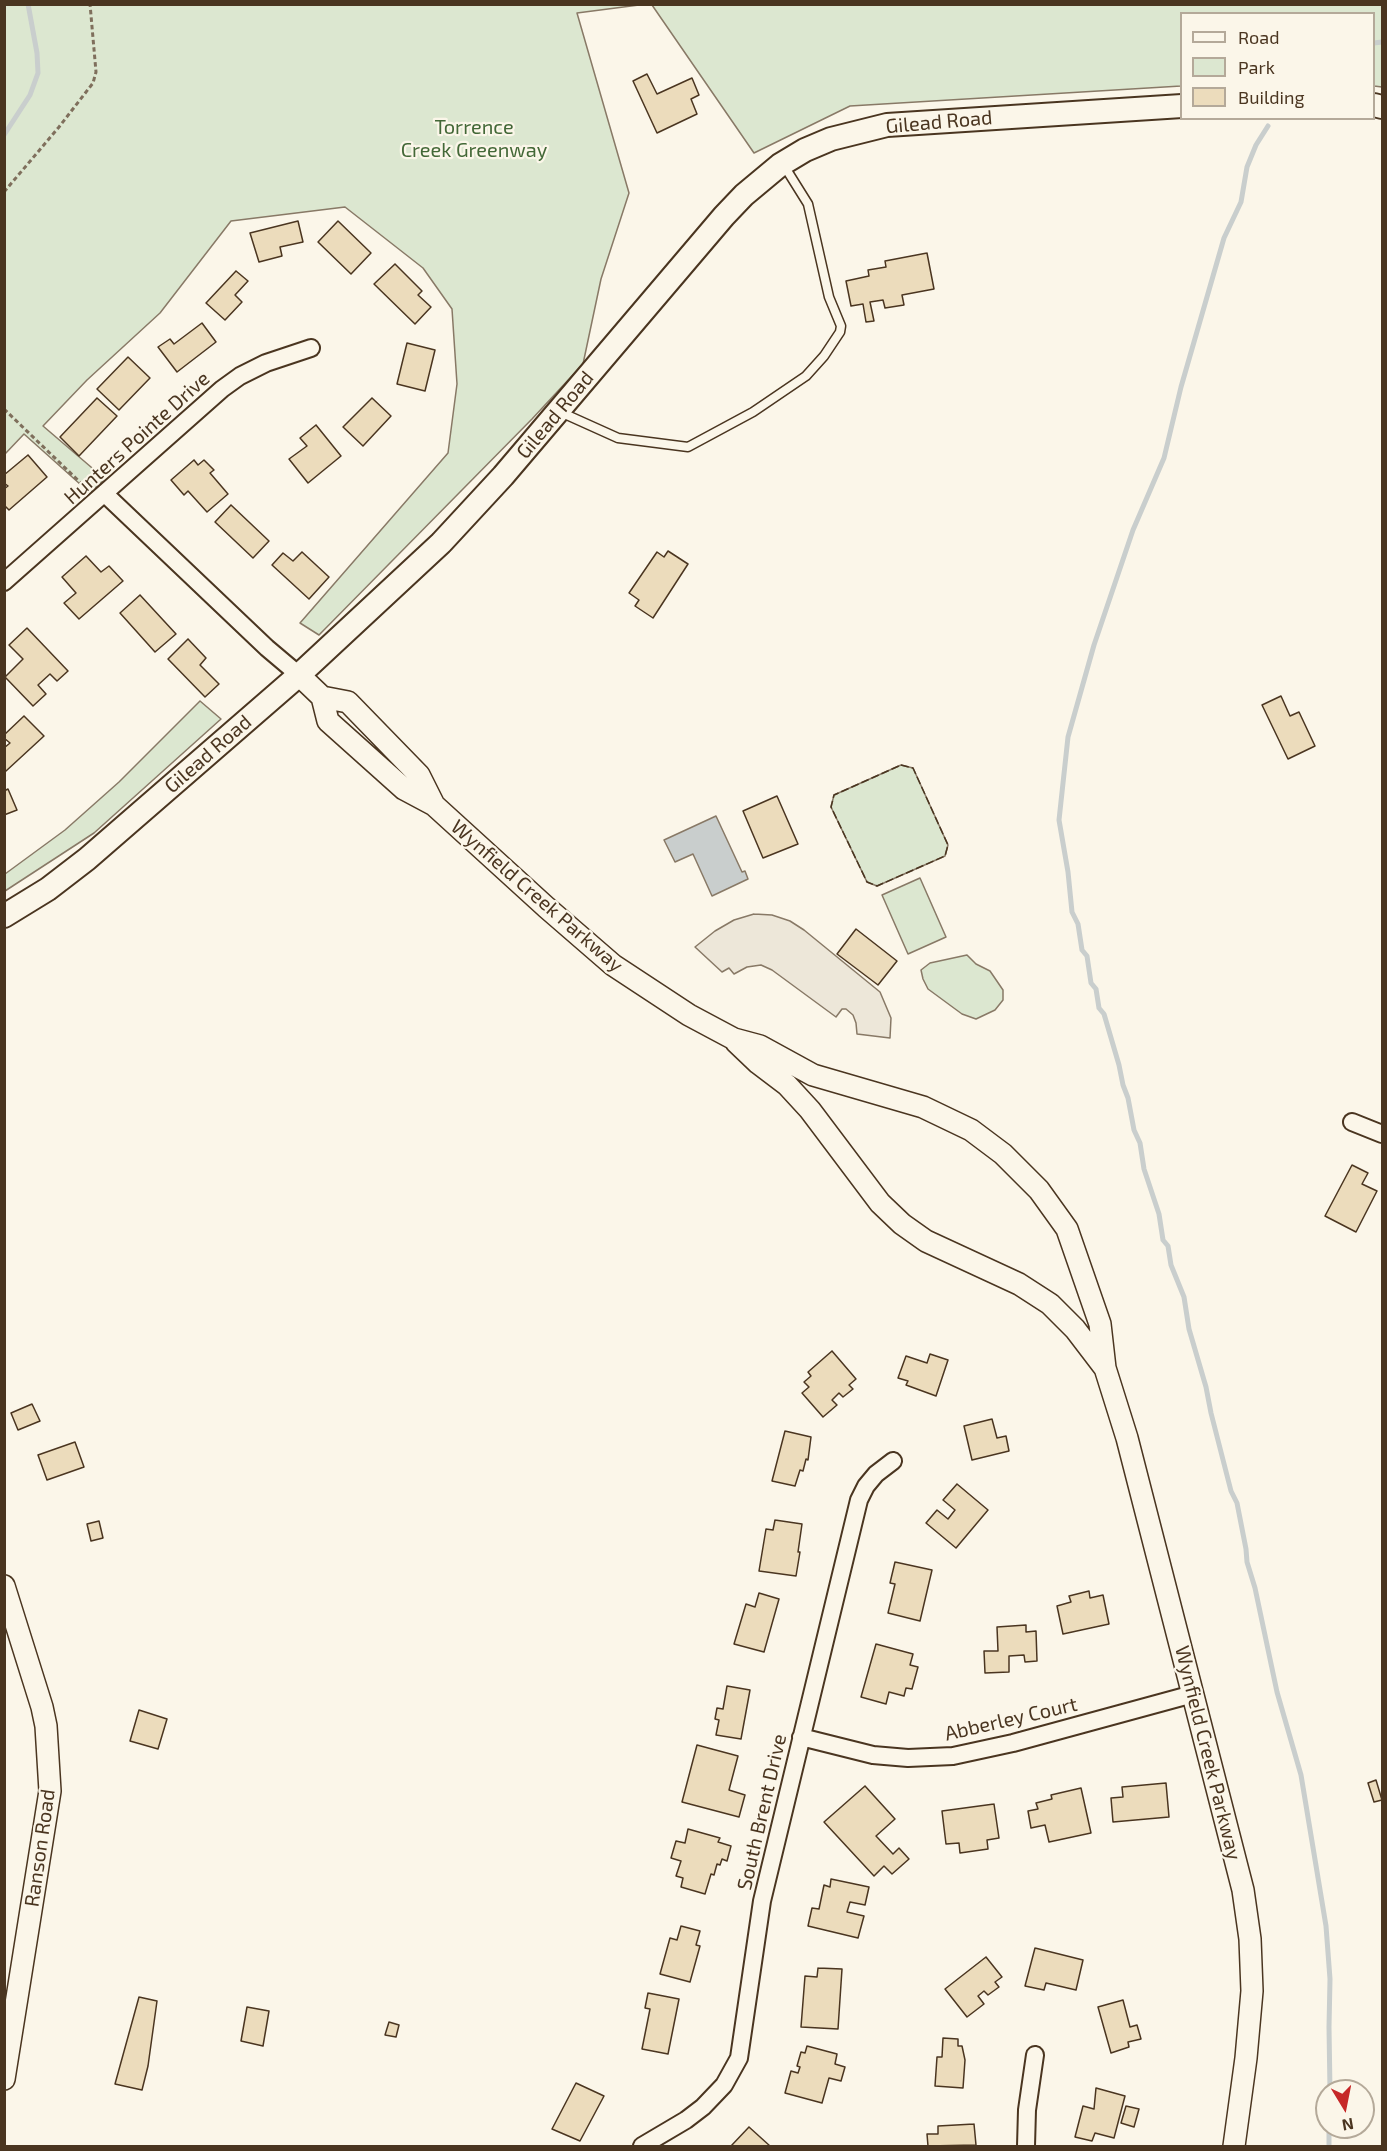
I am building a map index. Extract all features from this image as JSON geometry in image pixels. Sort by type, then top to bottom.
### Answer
[{"type":"main road","name":"Gilead Road","points":[[4,916],[48,889],[87,859],[299,675],[441,543],[503,476],[724,216],[783,163],[831,139],[888,125],[1180,106]]},
{"type":"street","name":"Hunters Pointe Drive","points":[[4,582],[99,494],[222,389],[240,376],[266,363],[311,348]]},
{"type":"street","name":"Wynfield Creek Parkway","points":[[99,494],[322,697],[328,721],[404,789],[434,805],[613,965],[689,1015],[734,1039],[760,1046],[813,1075],[923,1107],[971,1130],[1004,1154],[1039,1190],[1067,1229],[1100,1324],[1105,1368],[1126,1438],[1243,1890],[1250,1939],[1252,1991],[1234,2146]]},
{"type":"street","name":"Wynfield Creek Parkway","points":[[734,1039],[758,1062],[788,1085],[810,1110],[880,1203],[902,1224],[926,1241],[1019,1284],[1050,1304],[1075,1329],[1105,1368]]},
{"type":"street","points":[[1352,1122],[1383,1134]]},
{"type":"street","name":"South Brent Drive","points":[[642,2146],[703,2107],[724,2085],[735,2068],[741,2048],[762,1901],[859,1500],[871,1480],[893,1461]]},
{"type":"street","name":"Ranson Road","points":[[4,1586],[42,1707],[46,1726],[50,1791],[4,2079]]},
{"type":"street","name":"Abberley Court","points":[[801,1737],[873,1755],[908,1758],[953,1756],[1013,1743],[1193,1694]]},
{"type":"street","points":[[1026,2146],[1027,2110],[1035,2055]]},
{"type":"lane","points":[[558,411],[618,438],[688,447],[753,412],[806,376],[830,347],[840,332],[841,326],[829,297],[808,204],[783,163]]},
{"type":"path","points":[[4,192],[93,83],[96,72],[90,4]]},
{"type":"path","points":[[4,409],[99,494]]},
{"type":"green space","name":"Torrence Creek Greenway","points":[[5,4],[639,5],[577,13],[629,193],[601,279],[583,364],[532,419],[319,635],[300,623],[448,453],[457,384],[452,309],[423,268],[345,207],[231,221],[160,313],[87,380],[43,426],[105,479],[90,493],[24,434],[5,454]]},
{"type":"green space","points":[[652,5],[1382,5],[1382,87],[1375,86],[1375,12],[1180,12],[1180,86],[850,106],[754,153]]},
{"type":"green space","points":[[200,701],[221,719],[94,833],[5,891],[5,874],[65,830],[119,782]]},
{"type":"green space","points":[[901,765],[913,768],[948,845],[945,856],[877,886],[867,882],[831,807],[834,795]]},
{"type":"green space","points":[[920,878],[946,937],[908,954],[882,895]]},
{"type":"green space","points":[[967,955],[976,964],[990,971],[1003,990],[1003,1000],[995,1010],[976,1019],[962,1014],[928,989],[921,970],[930,963]]},
{"type":"shaded area","points":[[716,816],[742,872],[745,871],[748,879],[712,896],[693,854],[675,862],[664,840]]},
{"type":"shaded area","points":[[754,914],[772,915],[790,921],[880,992],[891,1018],[890,1038],[857,1034],[853,1015],[846,1009],[842,1009],[836,1017],[772,970],[761,965],[747,967],[734,974],[729,968],[722,972],[695,947],[734,920]]},
{"type":"building","points":[[647,74],[657,94],[692,78],[699,95],[691,99],[697,114],[657,133],[633,81]]},
{"type":"building","points":[[298,221],[303,242],[280,247],[282,256],[259,262],[250,233]]},
{"type":"building","points":[[338,221],[371,253],[351,274],[318,242]]},
{"type":"building","points":[[927,253],[934,289],[902,295],[904,305],[885,308],[883,300],[870,302],[874,321],[866,322],[863,304],[851,306],[846,281],[869,276],[868,270],[886,267],[885,261]]},
{"type":"building","points":[[395,264],[422,291],[418,295],[431,307],[415,324],[374,284]]},
{"type":"building","points":[[236,271],[248,281],[235,295],[242,302],[225,320],[206,303]]},
{"type":"building","points":[[202,323],[216,342],[177,372],[158,347],[170,339],[174,344]]},
{"type":"building","points":[[407,343],[435,350],[425,391],[397,384]]},
{"type":"building","points":[[128,357],[150,378],[119,410],[97,389]]},
{"type":"building","points":[[97,398],[117,416],[79,456],[60,437]]},
{"type":"building","points":[[372,398],[391,416],[363,446],[343,427]]},
{"type":"building","points":[[316,425],[341,456],[308,483],[289,459],[307,446],[300,438]]},
{"type":"building","points":[[28,455],[47,477],[9,510],[4,505],[4,489],[8,486],[4,483],[4,475]]},
{"type":"building","points":[[194,460],[198,465],[204,460],[214,470],[210,473],[228,494],[207,512],[188,491],[184,495],[171,480]]},
{"type":"building","points":[[231,505],[269,541],[253,558],[215,522]]},
{"type":"building","points":[[668,551],[688,564],[653,618],[635,606],[639,600],[629,593],[657,552],[664,557]]},
{"type":"building","points":[[302,552],[329,577],[309,599],[272,565],[283,553],[293,561]]},
{"type":"building","points":[[86,556],[101,572],[109,566],[123,581],[79,619],[64,603],[76,593],[62,577]]},
{"type":"building","points":[[140,595],[176,634],[155,652],[120,613]]},
{"type":"building","points":[[27,628],[68,671],[57,681],[50,674],[38,685],[46,694],[33,706],[5,677],[23,659],[9,645]]},
{"type":"building","points":[[188,639],[206,658],[200,665],[219,684],[205,697],[168,659]]},
{"type":"building","points":[[1281,696],[1290,716],[1299,712],[1315,746],[1288,759],[1262,705]]},
{"type":"building","points":[[24,716],[44,736],[6,771],[4,769],[4,748],[10,743],[4,735]]},
{"type":"building","points":[[8,789],[17,810],[4,815],[4,791]]},
{"type":"building","points":[[777,796],[798,844],[763,858],[743,811]]},
{"type":"building","points":[[856,929],[897,961],[878,985],[837,954]]},
{"type":"building","points":[[1352,1165],[1368,1173],[1362,1184],[1377,1191],[1356,1232],[1325,1216]]},
{"type":"building","points":[[832,1351],[856,1379],[849,1385],[853,1389],[843,1397],[839,1393],[832,1400],[837,1405],[823,1417],[802,1393],[809,1387],[804,1382],[811,1376],[808,1372]]},
{"type":"building","points":[[930,1354],[948,1360],[936,1396],[906,1385],[908,1381],[898,1378],[906,1356],[927,1363]]},
{"type":"building","points":[[32,1404],[40,1421],[18,1430],[11,1413]]},
{"type":"building","points":[[992,1419],[997,1438],[1006,1436],[1009,1451],[972,1460],[964,1426]]},
{"type":"building","points":[[785,1431],[811,1437],[808,1460],[806,1459],[803,1471],[800,1470],[795,1486],[772,1481]]},
{"type":"building","points":[[75,1442],[84,1467],[47,1480],[38,1455]]},
{"type":"building","points":[[957,1484],[988,1510],[956,1548],[926,1523],[937,1510],[948,1519],[955,1510],[943,1500]]},
{"type":"building","points":[[775,1520],[802,1524],[796,1576],[759,1571],[766,1529],[773,1530]]},
{"type":"building","points":[[99,1521],[103,1538],[91,1541],[87,1524]]},
{"type":"building","points":[[895,1562],[932,1570],[920,1621],[888,1613],[895,1584],[890,1583]]},
{"type":"building","points":[[1089,1591],[1090,1598],[1103,1595],[1109,1624],[1063,1634],[1057,1606],[1071,1602],[1069,1596]]},
{"type":"building","points":[[759,1593],[779,1599],[764,1652],[734,1644],[746,1604],[755,1607]]},
{"type":"building","points":[[1026,1625],[1026,1632],[1036,1631],[1037,1661],[1025,1662],[1024,1655],[1009,1656],[1009,1672],[985,1673],[984,1651],[998,1651],[997,1627]]},
{"type":"building","points":[[876,1644],[913,1654],[910,1665],[918,1667],[912,1689],[906,1688],[904,1696],[889,1692],[886,1704],[861,1697]]},
{"type":"building","points":[[727,1686],[750,1690],[741,1739],[716,1735],[719,1720],[715,1719],[717,1708],[723,1709]]},
{"type":"building","points":[[139,1710],[167,1719],[158,1749],[130,1741]]},
{"type":"building","points":[[697,1745],[738,1756],[729,1790],[745,1795],[739,1817],[682,1802]]},
{"type":"building","points":[[1376,1780],[1382,1800],[1374,1802],[1368,1783]]},
{"type":"building","points":[[1166,1783],[1169,1817],[1113,1822],[1111,1798],[1123,1797],[1122,1787]]},
{"type":"building","points":[[865,1786],[895,1819],[876,1836],[893,1854],[899,1848],[909,1859],[892,1874],[884,1866],[874,1876],[824,1822]]},
{"type":"building","points":[[1081,1788],[1091,1833],[1049,1842],[1045,1825],[1031,1828],[1028,1811],[1038,1809],[1036,1803],[1052,1799],[1051,1795]]},
{"type":"building","points":[[994,1804],[999,1838],[987,1840],[988,1849],[960,1853],[959,1843],[946,1844],[942,1811]]},
{"type":"building","points":[[688,1829],[720,1838],[718,1842],[731,1846],[727,1861],[722,1859],[720,1865],[717,1864],[714,1875],[711,1874],[705,1894],[681,1887],[683,1878],[676,1876],[681,1861],[671,1858],[676,1841],[685,1843]]},
{"type":"building","points":[[831,1879],[869,1887],[865,1905],[850,1902],[847,1912],[864,1916],[858,1938],[808,1926],[812,1908],[819,1909],[824,1885],[830,1887]]},
{"type":"building","points":[[681,1926],[700,1931],[696,1945],[700,1946],[690,1982],[660,1974],[670,1938],[677,1940]]},
{"type":"building","points":[[1035,1948],[1083,1960],[1076,1990],[1046,1983],[1044,1990],[1025,1986]]},
{"type":"building","points":[[986,1957],[1002,1977],[995,1982],[999,1987],[988,1995],[984,1991],[978,1996],[984,2004],[967,2017],[945,1989]]},
{"type":"building","points":[[818,1968],[842,1969],[838,2029],[801,2027],[805,1976],[817,1977]]},
{"type":"building","points":[[648,1993],[679,1999],[668,2054],[642,2049],[650,2009],[645,2008]]},
{"type":"building","points":[[139,1997],[157,2001],[148,2066],[142,2090],[115,2084]]},
{"type":"building","points":[[1123,2000],[1130,2027],[1137,2025],[1141,2039],[1128,2042],[1129,2047],[1111,2053],[1098,2007]]},
{"type":"building","points":[[247,2007],[269,2011],[263,2046],[241,2041]]},
{"type":"building","points":[[389,2022],[399,2025],[396,2037],[385,2035]]},
{"type":"building","points":[[943,2038],[958,2039],[958,2046],[962,2046],[965,2060],[963,2088],[935,2086],[937,2057],[942,2057]]},
{"type":"building","points":[[807,2046],[837,2054],[835,2064],[845,2067],[841,2081],[829,2078],[822,2103],[785,2093],[791,2071],[798,2073],[800,2067],[797,2066],[801,2052],[805,2053]]},
{"type":"building","points":[[576,2083],[604,2096],[580,2141],[552,2129]]},
{"type":"building","points":[[1096,2088],[1125,2096],[1114,2138],[1095,2133],[1092,2141],[1075,2137],[1083,2106],[1094,2109]]},
{"type":"building","points":[[1126,2106],[1139,2109],[1134,2127],[1121,2123]]},
{"type":"building","points":[[974,2124],[976,2145],[928,2146],[927,2134],[938,2134],[938,2126]]},
{"type":"building","points":[[749,2127],[770,2146],[731,2146]]},
{"type":"waterway","points":[[4,135],[30,95],[38,73],[37,53],[28,4]]},
{"type":"waterway","points":[[1375,43],[1382,42]]},
{"type":"waterway","points":[[1268,126],[1256,145],[1247,167],[1241,202],[1224,238],[1181,387],[1164,458],[1133,530],[1094,645],[1068,737],[1059,820],[1072,912],[1078,924],[1082,950],[1087,956],[1091,983],[1096,989],[1099,1008],[1104,1014],[1119,1065],[1134,1130],[1140,1143],[1144,1169],[1159,1214],[1163,1240],[1168,1246],[1171,1265],[1184,1297],[1189,1329],[1206,1387],[1231,1491],[1237,1503],[1247,1562],[1255,1588],[1277,1692],[1301,1775],[1326,1926],[1330,1979],[1330,2079]]},
{"type":"waterway","points":[[1329,2139],[1329,2146]]},
{"type":"fence","points":[[901,765],[913,768],[948,845],[945,856],[877,886],[867,882],[831,807],[834,795],[901,765]]}]
